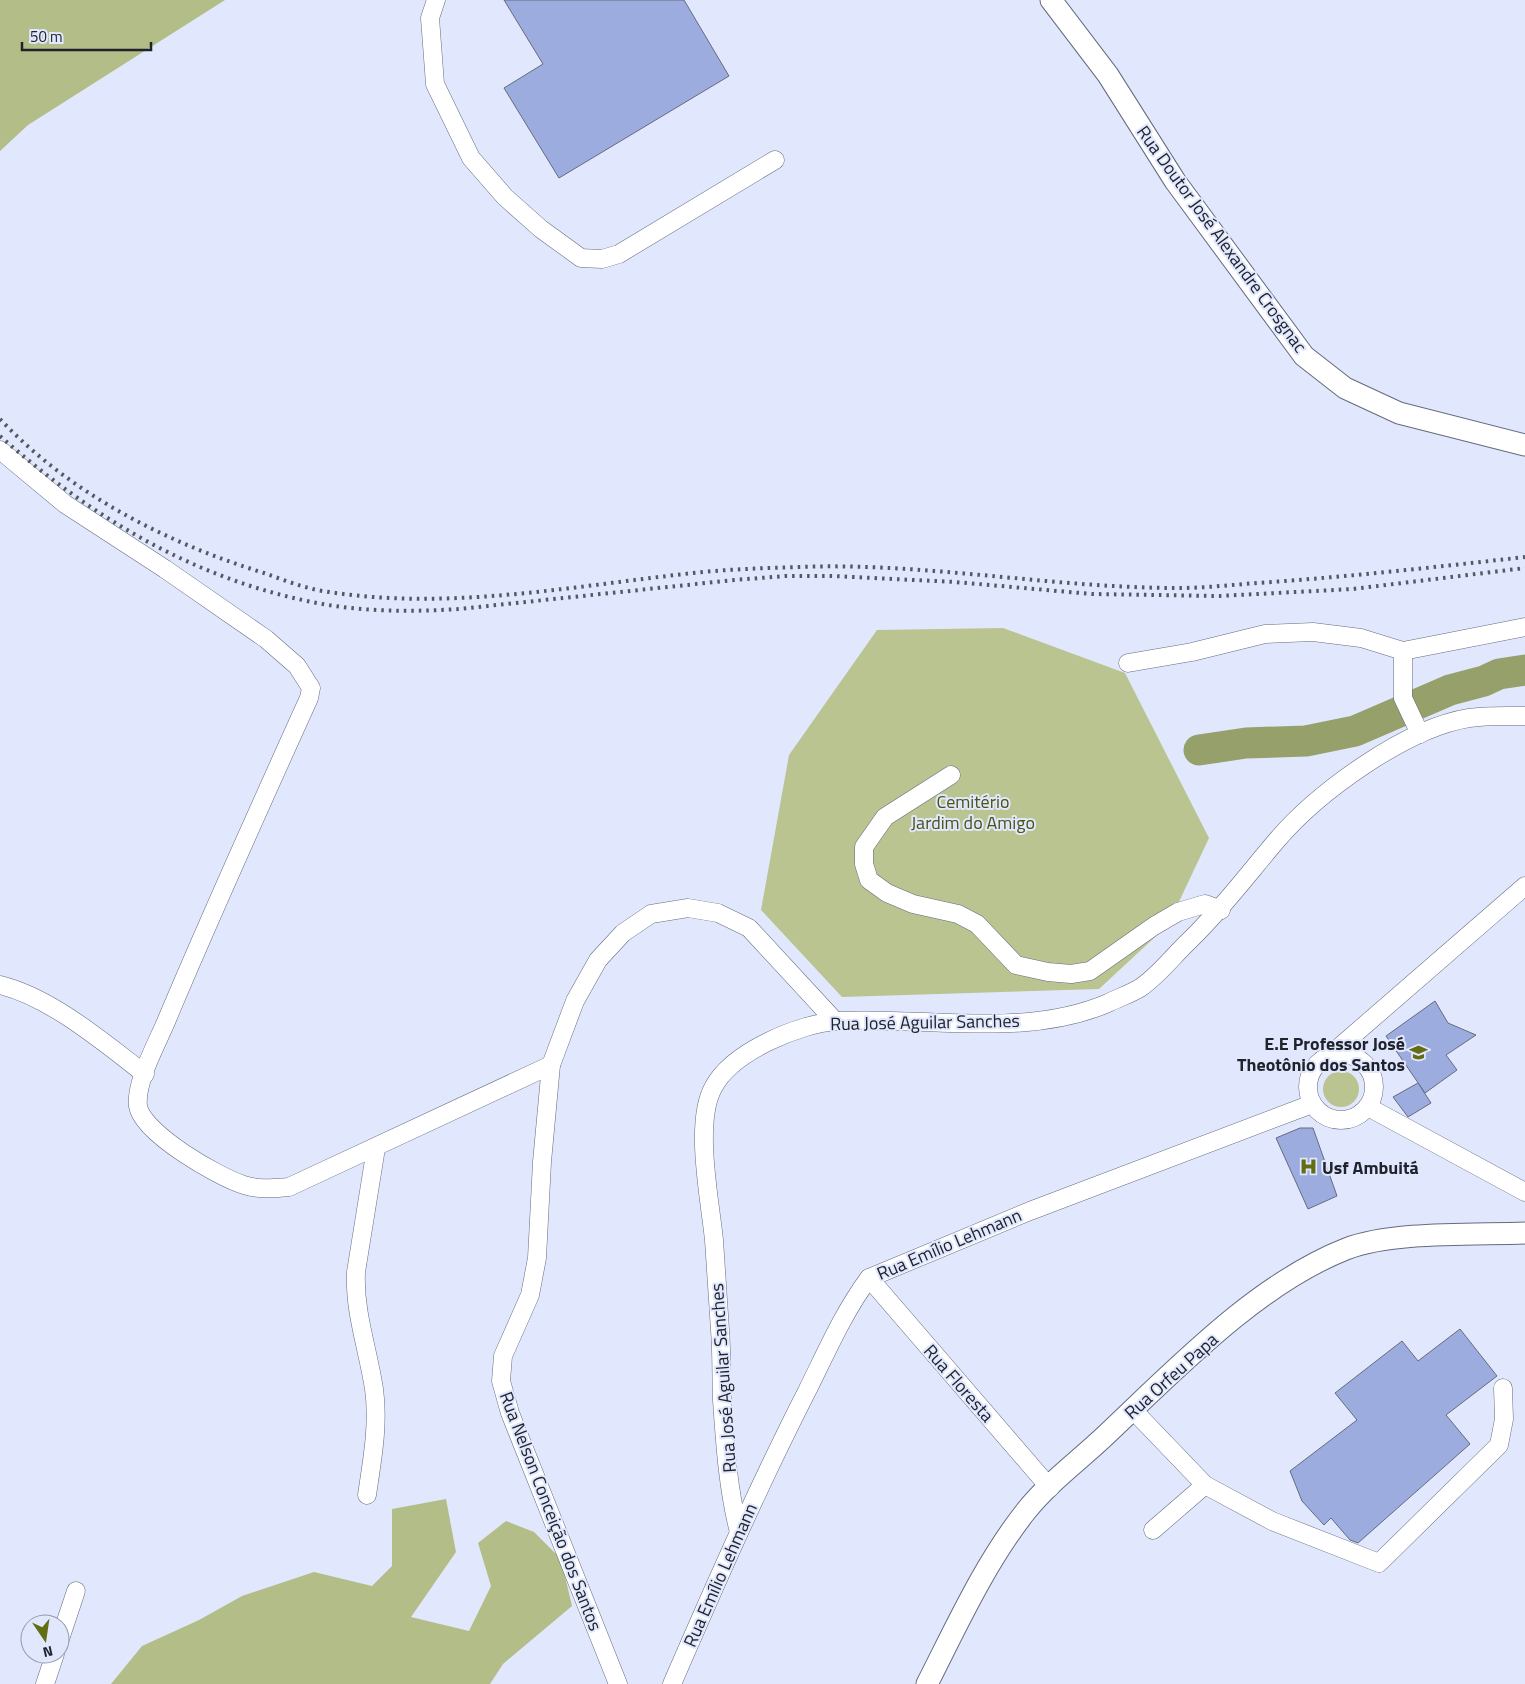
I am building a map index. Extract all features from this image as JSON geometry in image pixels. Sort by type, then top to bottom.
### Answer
[{"type":"main road","name":"Rua Doutor José Alexandre Crosgnac","points":[[1051,0],[1108,75],[1176,180],[1304,356],[1344,388],[1399,413],[1525,445]]},
{"type":"main road","name":"Rua Orfeu Papa","points":[[927,1684],[979,1581],[1027,1510],[1133,1410],[1262,1296],[1305,1268],[1348,1248],[1398,1238],[1525,1232]]},
{"type":"street","points":[[436,0],[430,18],[435,84],[472,158],[505,197],[541,230],[581,258],[602,259],[618,254],[775,160]]},
{"type":"street","points":[[0,450],[65,504],[166,568],[266,639],[297,666],[311,688],[309,698],[185,975],[144,1074],[138,1096],[138,1107],[143,1120],[185,1154],[220,1176],[245,1186],[262,1189],[289,1187],[551,1065]]},
{"type":"street","points":[[1128,664],[1192,652],[1265,634],[1322,634],[1361,638],[1403,651],[1525,627]]},
{"type":"street","points":[[1403,651],[1403,698],[1420,734]]},
{"type":"street","name":"Rua José Aguilar Sanches","points":[[739,1532],[733,1508],[722,1401],[721,1336],[706,1163],[705,1123],[711,1090],[724,1071],[751,1049],[794,1031],[835,1021],[997,1024],[1072,1015],[1104,1005],[1141,988],[1222,910],[1280,837],[1318,801],[1356,771],[1420,734],[1468,718],[1525,716]]},
{"type":"street","points":[[951,775],[885,817],[864,847],[864,864],[869,880],[887,894],[904,901],[958,914],[978,924],[1016,964],[1048,972],[1071,974],[1090,971],[1154,926],[1178,912],[1205,904],[1222,910]]},
{"type":"street","points":[[1328,1057],[1340,1054],[1352,1056],[1362,1061],[1370,1070],[1375,1092],[1368,1108],[1356,1117],[1336,1120],[1322,1115],[1312,1104],[1308,1093],[1308,1082],[1312,1071],[1319,1062],[1328,1057],[1525,886]]},
{"type":"street","name":"Rua Nelson Conceição dos Santos","points":[[618,1684],[510,1413],[501,1381],[503,1356],[530,1295],[536,1258],[551,1065],[575,1001],[598,960],[623,933],[652,914],[688,908],[718,913],[748,928],[835,1021]]},
{"type":"street","points":[[0,985],[39,1001],[82,1026],[144,1074]]},
{"type":"street","points":[[1352,1056],[1354,1034]]},
{"type":"street","name":"Rua Emílio Lehmann","points":[[672,1684],[765,1472],[833,1336],[856,1295],[869,1278],[1030,1211],[1312,1104]]},
{"type":"street","points":[[1368,1108],[1525,1192]]},
{"type":"street","points":[[367,1495],[375,1434],[374,1390],[358,1315],[355,1290],[357,1263],[376,1148]]},
{"type":"street","name":"Rua Floresta","points":[[869,1278],[1050,1488]]},
{"type":"street","points":[[1133,1410],[1205,1485],[1272,1521],[1379,1563],[1499,1445],[1504,1420],[1503,1388]]},
{"type":"street","points":[[1153,1530],[1205,1485]]},
{"type":"street","points":[[68,1614],[76,1591]]},
{"type":"street","points":[[45,1684],[52,1664]]},
{"type":"green space","points":[[0,0],[225,0],[28,125],[0,151]]},
{"type":"green space","name":"Cemitério Jardim do Amigo","points":[[1003,628],[1125,673],[1209,838],[1168,925],[1099,989],[842,997],[761,910],[789,755],[877,630]]},
{"type":"green space","points":[[1341,1071],[1348,1072],[1354,1076],[1358,1082],[1358,1096],[1354,1102],[1348,1106],[1341,1107],[1334,1106],[1328,1102],[1324,1096],[1323,1089],[1324,1082],[1328,1076],[1334,1072]]},
{"type":"green space","points":[[446,1499],[456,1552],[411,1617],[469,1631],[491,1586],[478,1543],[506,1521],[534,1532],[561,1559],[572,1606],[503,1664],[490,1684],[111,1684],[142,1646],[199,1620],[242,1596],[314,1572],[372,1586],[392,1566],[392,1509]]},
{"type":"building","points":[[504,0],[684,0],[729,76],[559,178],[504,88],[543,64]]},
{"type":"building","points":[[1435,1001],[1448,1023],[1476,1035],[1446,1055],[1457,1070],[1425,1093],[1386,1036]]},
{"type":"building","points":[[1418,1083],[1431,1103],[1408,1117],[1393,1097]]},
{"type":"building","name":"Usf Ambuitá","points":[[1300,1128],[1313,1128],[1337,1196],[1308,1209],[1276,1138]]},
{"type":"building","points":[[1460,1329],[1497,1376],[1446,1415],[1470,1444],[1358,1543],[1350,1540],[1331,1518],[1324,1525],[1302,1501],[1290,1471],[1357,1420],[1335,1393],[1402,1341],[1418,1361]]},
{"type":"waterway","points":[[1199,750],[1246,743],[1306,741],[1355,731],[1450,690],[1484,681],[1499,674],[1525,670]]},
{"type":"railway","points":[[0,419],[27,446],[89,493],[156,531],[228,561],[297,584],[317,590],[365,596],[414,599],[462,598],[715,571],[846,566],[941,571],[1083,584],[1188,588],[1358,575],[1525,557]]},
{"type":"railway","points":[[0,436],[34,465],[107,517],[145,540],[184,560],[225,577],[268,591],[312,602],[348,608],[404,611],[459,609],[786,576],[833,576],[955,582],[1092,594],[1219,596],[1353,589],[1525,568]]},
{"type":"place","name":"E.E Professor José Theotônio dos Santos","points":[[1419,1053]]},
{"type":"place","name":"Usf Ambuitá","points":[[1308,1167]]}]
